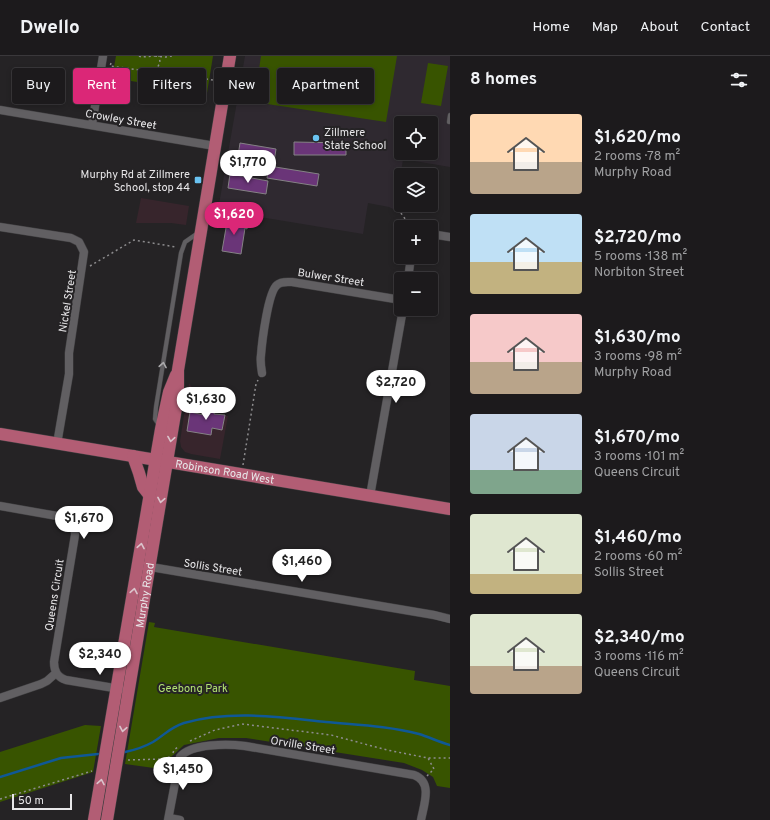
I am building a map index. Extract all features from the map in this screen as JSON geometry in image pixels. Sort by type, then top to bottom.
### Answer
[{"type":"main road","name":"Murphy Road","points":[[94,820],[116,689],[144,566],[162,461],[178,396],[178,370],[230,56]]},
{"type":"main road","name":"Murphy Road","points":[[107,820],[129,691],[144,566],[150,496],[162,461],[161,429],[169,392],[178,370]]},
{"type":"main road","name":"Robinson Road West","points":[[0,434],[450,509]]},
{"type":"main road","points":[[133,456],[142,487],[150,496]]},
{"type":"street","points":[[92,125],[103,56]]},
{"type":"street","name":"Crowley Street","points":[[0,110],[215,146]]},
{"type":"street","name":"Nickel Street","points":[[0,227],[75,240],[82,245],[84,252],[83,269],[70,347],[69,374],[57,444]]},
{"type":"street","points":[[438,235],[450,237]]},
{"type":"street","name":"Bulwer Street","points":[[262,374],[261,355],[270,299],[274,289],[279,283],[292,282],[394,299]]},
{"type":"street","points":[[370,496],[401,316]]},
{"type":"street","name":"Queens Circuit","points":[[0,506],[63,517],[72,522],[74,526],[75,535],[54,662],[56,673]]},
{"type":"street","name":"Sollis Street","points":[[144,566],[434,614],[450,619]]},
{"type":"street","points":[[0,698],[41,684],[56,673],[62,679],[66,680],[129,691]]},
{"type":"street","name":"Orville Street","points":[[168,819],[180,757],[186,751],[196,748],[237,745],[409,774],[418,776],[423,781]]},
{"type":"street","points":[[421,820],[426,790],[423,781]]},
{"type":"street","points":[[168,819],[180,820]]},
{"type":"lane","points":[[449,122],[450,116]]},
{"type":"lane","points":[[182,248],[188,239],[202,230]]},
{"type":"lane","name":"Murphy Road","points":[[161,429],[157,423],[155,414],[182,248]]},
{"type":"path","points":[[139,56],[172,56]]},
{"type":"path","points":[[157,68],[160,62],[159,56]]},
{"type":"path","points":[[111,62],[110,66],[138,70]]},
{"type":"path","points":[[206,79],[213,80]]},
{"type":"path","points":[[83,269],[134,240],[182,248]]},
{"type":"path","points":[[241,474],[256,384],[262,374]]},
{"type":"path","points":[[423,781],[434,769],[428,758]]},
{"type":"path","points":[[0,799],[96,770],[97,765],[104,766]]},
{"type":"shaded area","name":"Zillmere State School","points":[[245,56],[450,56],[450,167],[409,160],[438,160],[438,116],[394,116],[394,160],[403,160],[402,168],[394,168],[394,210],[389,207],[368,203],[363,234],[218,210],[237,104],[269,104],[269,68],[243,68]]},
{"type":"shaded area","points":[[141,198],[189,206],[186,225],[171,223],[136,223]]},
{"type":"shaded area","points":[[189,383],[199,398],[216,404],[214,414],[228,416],[220,459],[191,454],[185,452],[181,447],[180,441]]},
{"type":"green space","points":[[116,56],[213,56],[207,93],[206,68],[138,68],[138,82],[130,81],[130,68],[114,68]]},
{"type":"green space","points":[[261,56],[397,56],[386,122],[267,104],[269,104],[269,68],[259,68]]},
{"type":"green space","points":[[428,63],[448,66],[441,106],[421,103]]},
{"type":"green space","name":"Geebong Park","points":[[149,622],[155,623],[154,627],[415,671],[414,680],[450,686],[450,788],[437,786],[433,777],[422,770],[404,763],[246,738],[219,738],[184,745],[171,757],[168,770],[125,764]]},
{"type":"green space","points":[[85,725],[101,726],[93,772],[0,802],[0,752]]},
{"type":"building","points":[[294,142],[346,143],[346,155],[294,155]]},
{"type":"building","points":[[240,143],[276,149],[274,162],[238,156]]},
{"type":"building","points":[[269,166],[319,174],[317,186],[267,178]]},
{"type":"building","points":[[230,174],[268,181],[266,194],[228,188]]},
{"type":"building","points":[[225,218],[248,222],[247,229],[245,228],[241,254],[222,251],[226,228],[223,227]]},
{"type":"building","points":[[207,401],[216,404],[214,414],[225,415],[222,430],[212,428],[211,435],[187,431],[190,412],[204,415]]},
{"type":"waterway","points":[[125,752],[150,744],[171,729],[184,723],[201,719],[237,716],[273,717],[384,727],[419,734],[450,745]]},
{"type":"waterway","points":[[0,777],[61,758],[98,754]]},
{"type":"place","name":"Zillmere State School","points":[[316,138]]},
{"type":"place","name":"Murphy Rd at Zillmere School, stop 44","points":[[198,180]]}]
